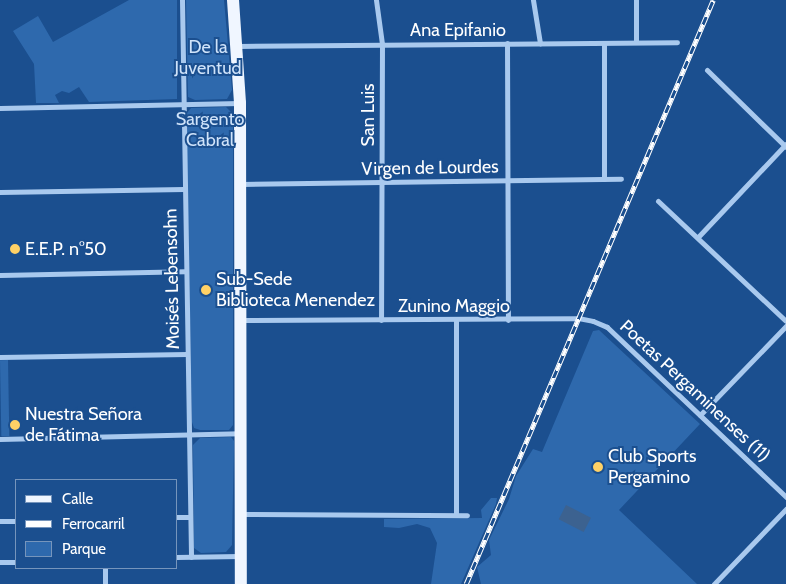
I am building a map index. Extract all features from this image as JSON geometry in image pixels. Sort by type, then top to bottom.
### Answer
[{"type":"main road","points":[[233,0],[238,46],[240,103],[241,584]]},
{"type":"street","name":"Moisés Lebensohn","points":[[182,0],[191,557]]},
{"type":"street","name":"San Luis","points":[[376,0],[382,44],[381,320]]},
{"type":"street","points":[[533,0],[540,43]]},
{"type":"street","points":[[636,0],[636,42]]},
{"type":"street","name":"Ana Epifanio","points":[[238,46],[678,42]]},
{"type":"street","points":[[507,43],[508,320]]},
{"type":"street","points":[[604,43],[604,179]]},
{"type":"street","points":[[698,237],[786,145],[707,70]]},
{"type":"street","points":[[0,108],[240,103]]},
{"type":"street","name":"Virgen de Lourdes","points":[[241,184],[621,179]]},
{"type":"street","points":[[0,192],[184,189]]},
{"type":"street","points":[[658,201],[786,321]]},
{"type":"street","points":[[0,275],[185,271]]},
{"type":"street","name":"Zunino Maggio","points":[[241,320],[508,320],[578,318]]},
{"type":"street","name":"Poetas Pergaminenses (11)","points":[[578,318],[607,327],[786,496]]},
{"type":"street","points":[[456,320],[456,514]]},
{"type":"street","points":[[700,415],[786,326]]},
{"type":"street","points":[[0,357],[187,354]]},
{"type":"street","points":[[0,439],[240,434]]},
{"type":"street","points":[[714,584],[786,509]]},
{"type":"street","points":[[241,514],[467,515]]},
{"type":"street","points":[[178,517],[190,517]]},
{"type":"street","points":[[0,521],[15,521]]},
{"type":"street","points":[[178,557],[241,556]]},
{"type":"street","points":[[0,562],[15,562]]},
{"type":"street","points":[[104,569],[105,584]]},
{"type":"green space","points":[[129,0],[177,0],[177,99],[89,102],[79,87],[69,93],[62,91],[55,95],[59,103],[36,103],[34,64],[13,31],[38,16],[53,42]]},
{"type":"green space","name":"De la Juventud","points":[[186,0],[224,0],[232,90],[227,99],[195,100],[188,97]]},
{"type":"green space","name":"Sargento Cabral","points":[[226,107],[233,114],[233,425],[229,430],[200,430],[194,428],[192,422],[186,114],[191,108]]},
{"type":"green space","name":"Club Sports Pergamino","points":[[599,330],[700,424],[619,510],[697,584],[481,584],[477,567],[491,555],[489,540],[509,499],[516,476],[533,449],[542,452],[593,331]]},
{"type":"green space","points":[[0,360],[8,360],[9,436],[1,436]]},
{"type":"green space","points":[[231,437],[234,441],[232,545],[226,552],[201,553],[194,548],[193,445],[200,438]]},
{"type":"green space","points":[[491,498],[497,498],[496,504],[461,584],[431,584],[437,543],[430,528],[417,524],[399,528],[384,527],[384,519],[482,518],[481,510]]},
{"type":"shaded area","points":[[566,505],[591,518],[584,532],[559,519]]},
{"type":"railway","points":[[466,584],[713,0]]},
{"type":"place","name":"E.E.P. n°50","points":[[15,249]]},
{"type":"place","name":"Sub-Sede Biblioteca Menendez","points":[[206,290]]},
{"type":"place","name":"Nuestra Señora de Fátima","points":[[15,425]]},
{"type":"place","name":"Club Sports Pergamino","points":[[598,467]]}]
